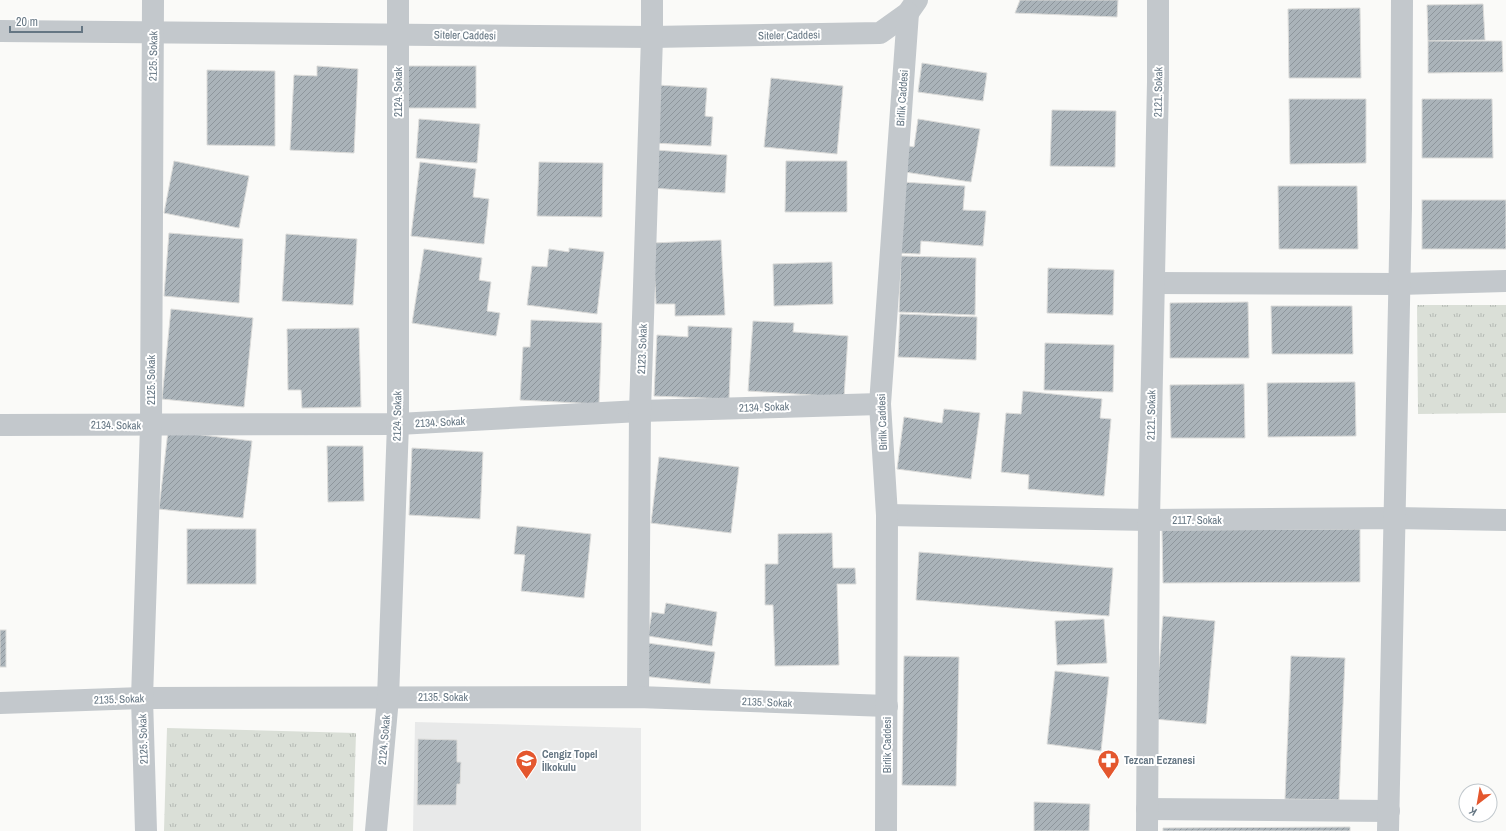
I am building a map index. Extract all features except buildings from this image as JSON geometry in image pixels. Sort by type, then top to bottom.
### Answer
[{"type":"street","name":"2125. Sokak","points":[[146,831],[142,698],[151,426],[153,0]]},
{"type":"street","name":"2124. Sokak","points":[[376,831],[388,698],[398,424],[398,0]]},
{"type":"street","name":"2123. Sokak","points":[[638,697],[640,411],[652,0]]},
{"type":"street","name":"2121. Sokak","points":[[1147,831],[1149,520],[1158,90],[1158,0]]},
{"type":"street","points":[[1147,809],[1389,821],[1399,284],[1402,0]]},
{"type":"street","name":"Siteler Caddesi","points":[[0,31],[652,37],[880,33],[912,6]]},
{"type":"street","name":"Birlik Caddesi","points":[[886,831],[887,515],[880,404],[912,6]]},
{"type":"street","points":[[1154,283],[1399,284],[1506,281]]},
{"type":"street","name":"2134. Sokak","points":[[0,425],[46,424],[151,426],[398,424],[640,411],[880,404]]},
{"type":"street","name":"2117. Sokak","points":[[887,515],[1149,520],[1395,518],[1506,520]]},
{"type":"street","name":"2135. Sokak","points":[[0,703],[142,698],[638,697],[887,706]]},
{"type":"shaded area","name":"Cengiz Topel İlkokulu","points":[[415,722],[641,728],[641,831],[413,831]]},
{"type":"green space","points":[[1417,305],[1506,305],[1506,413],[1418,414]]},
{"type":"green space","points":[[167,728],[356,733],[353,831],[164,831]]},
{"type":"place","name":"Cengiz Topel İlkokulu","points":[[527,780]]},
{"type":"place","name":"Tezcan Eczanesi","points":[[1108,780]]}]
